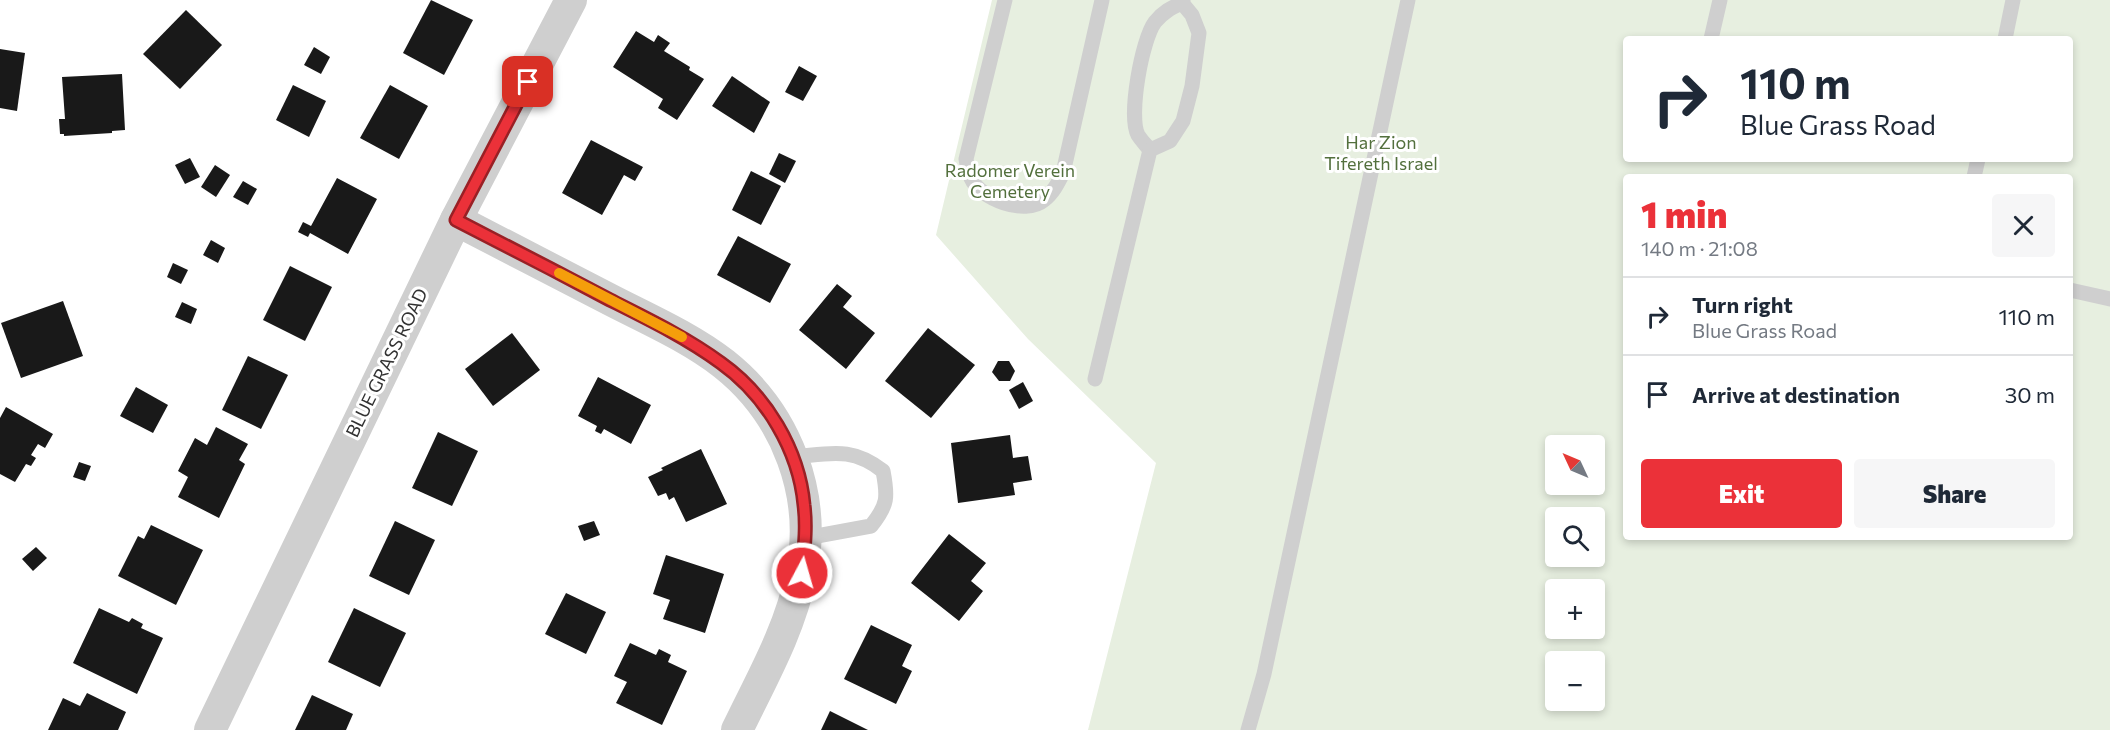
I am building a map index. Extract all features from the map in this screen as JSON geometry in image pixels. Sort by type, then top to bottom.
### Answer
[{"type":"street","name":"BLUE GRASS ROAD","points":[[210,730],[456,220],[571,0]]},
{"type":"street","points":[[456,220],[682,336],[723,364],[747,385],[778,426],[799,477],[804,504],[806,538],[802,573],[794,607],[737,730]]},
{"type":"lane","points":[[1005,0],[966,159],[971,179],[981,191],[1010,206],[1029,207],[1043,202],[1054,191],[1063,173],[1102,0]]},
{"type":"lane","points":[[1248,730],[1264,674],[1408,0]]},
{"type":"lane","points":[[1712,36],[1720,0]]},
{"type":"lane","points":[[2006,36],[2013,0]]},
{"type":"lane","points":[[1182,2],[1192,15],[1199,33],[1192,86],[1183,121],[1170,141],[1150,150],[1137,134],[1133,111],[1140,69],[1154,24],[1168,9],[1182,2]]},
{"type":"lane","points":[[1095,380],[1150,150]]},
{"type":"lane","points":[[2073,291],[2110,299]]},
{"type":"lane","points":[[792,457],[848,452],[870,460],[883,471],[888,494],[882,512],[871,526],[806,538]]},
{"type":"green space","points":[[992,0],[2110,0],[2110,730],[1088,730],[1156,463],[1028,339],[936,235]]},
{"type":"building","points":[[431,0],[473,20],[444,75],[403,53]]},
{"type":"building","points":[[186,10],[222,45],[180,89],[143,54]]},
{"type":"building","points":[[636,31],[654,42],[658,35],[670,43],[664,51],[690,67],[689,70],[704,79],[677,120],[658,108],[663,99],[613,67]]},
{"type":"building","points":[[314,47],[330,57],[321,74],[304,65]]},
{"type":"building","points":[[0,49],[25,53],[17,111],[0,108]]},
{"type":"building","points":[[799,66],[817,76],[803,101],[785,92]]},
{"type":"building","points":[[122,74],[125,130],[64,136],[60,134],[59,119],[65,119],[62,77]]},
{"type":"building","points":[[732,76],[770,102],[754,133],[712,106]]},
{"type":"building","points":[[293,85],[326,101],[309,137],[276,120]]},
{"type":"building","points":[[390,85],[428,106],[399,159],[360,138]]},
{"type":"building","points":[[591,140],[643,167],[635,181],[624,175],[602,215],[562,193]]},
{"type":"building","points":[[779,153],[796,161],[785,183],[769,174]]},
{"type":"building","points":[[190,158],[200,177],[185,184],[175,165]]},
{"type":"building","points":[[215,165],[230,175],[216,197],[201,187]]},
{"type":"building","points":[[751,171],[781,186],[761,225],[732,210]]},
{"type":"building","points":[[337,178],[377,199],[348,254],[310,233],[308,237],[298,232],[303,222],[311,226]]},
{"type":"building","points":[[243,181],[257,189],[248,205],[233,197]]},
{"type":"building","points":[[738,236],[791,264],[770,303],[717,275]]},
{"type":"building","points":[[211,240],[225,248],[218,263],[203,255]]},
{"type":"building","points":[[173,263],[188,270],[181,284],[167,277]]},
{"type":"building","points":[[290,266],[332,287],[305,341],[263,320]]},
{"type":"building","points":[[837,284],[852,296],[843,307],[875,333],[846,369],[799,330]]},
{"type":"building","points":[[63,301],[83,356],[21,378],[1,323]]},
{"type":"building","points":[[182,302],[197,309],[191,324],[175,317]]},
{"type":"building","points":[[928,328],[975,365],[931,418],[885,381]]},
{"type":"building","points":[[512,333],[540,370],[493,406],[465,369]]},
{"type":"building","points":[[248,356],[288,375],[261,429],[222,410]]},
{"type":"building","points":[[998,361],[1009,361],[1015,371],[1010,381],[999,381],[992,372]]},
{"type":"building","points":[[598,377],[651,405],[631,444],[604,429],[601,434],[595,431],[597,426],[578,416]]},
{"type":"building","points":[[1023,382],[1033,401],[1019,409],[1009,390]]},
{"type":"building","points":[[136,387],[168,405],[153,433],[120,416]]},
{"type":"building","points":[[6,407],[53,434],[45,448],[38,444],[31,455],[36,458],[31,466],[26,464],[15,482],[0,474],[0,418]]},
{"type":"building","points":[[216,427],[248,444],[239,460],[245,464],[219,518],[178,497],[188,477],[178,471],[195,438],[207,445]]},
{"type":"building","points":[[438,432],[478,451],[452,506],[412,488]]},
{"type":"building","points":[[1010,435],[1013,458],[1028,456],[1032,480],[1013,483],[1015,495],[958,503],[951,443]]},
{"type":"building","points":[[701,449],[727,504],[686,522],[674,497],[669,500],[666,493],[658,496],[648,477],[663,470],[661,468]]},
{"type":"building","points":[[79,462],[91,466],[85,481],[73,477]]},
{"type":"building","points":[[395,521],[435,540],[409,595],[369,576]]},
{"type":"building","points":[[594,521],[600,535],[584,541],[578,526]]},
{"type":"building","points":[[151,525],[203,550],[176,605],[118,576],[138,536],[144,539]]},
{"type":"building","points":[[949,534],[986,563],[971,581],[983,591],[959,621],[911,583]]},
{"type":"building","points":[[36,547],[47,558],[33,571],[22,559]]},
{"type":"building","points":[[666,555],[724,574],[705,633],[663,619],[670,600],[653,594]]},
{"type":"building","points":[[566,593],[606,612],[586,654],[545,634]]},
{"type":"building","points":[[99,608],[129,622],[132,618],[143,624],[141,628],[163,638],[137,694],[73,663]]},
{"type":"building","points":[[354,608],[406,633],[380,687],[328,662]]},
{"type":"building","points":[[871,625],[912,645],[902,666],[912,671],[896,704],[844,679]]},
{"type":"building","points":[[630,643],[656,655],[659,649],[671,655],[668,662],[687,671],[662,725],[616,703],[627,682],[614,676]]},
{"type":"building","points":[[87,693],[126,712],[118,730],[48,730],[63,698],[80,706]]},
{"type":"building","points":[[312,695],[353,714],[346,730],[295,730]]},
{"type":"building","points":[[830,711],[868,730],[821,730]]},
{"type":"slow traffic","points":[[559,273],[682,337]]},
{"type":"route","points":[[528,82],[456,220],[682,336],[723,364],[747,385],[778,426],[788,445],[799,477],[804,504],[806,538],[802,573]]},
{"type":"park label","name":"Har Zion Tifereth Israel","points":[[1381,153]]},
{"type":"park label","name":"Radomer Verein Cemetery","points":[[1010,181]]}]
